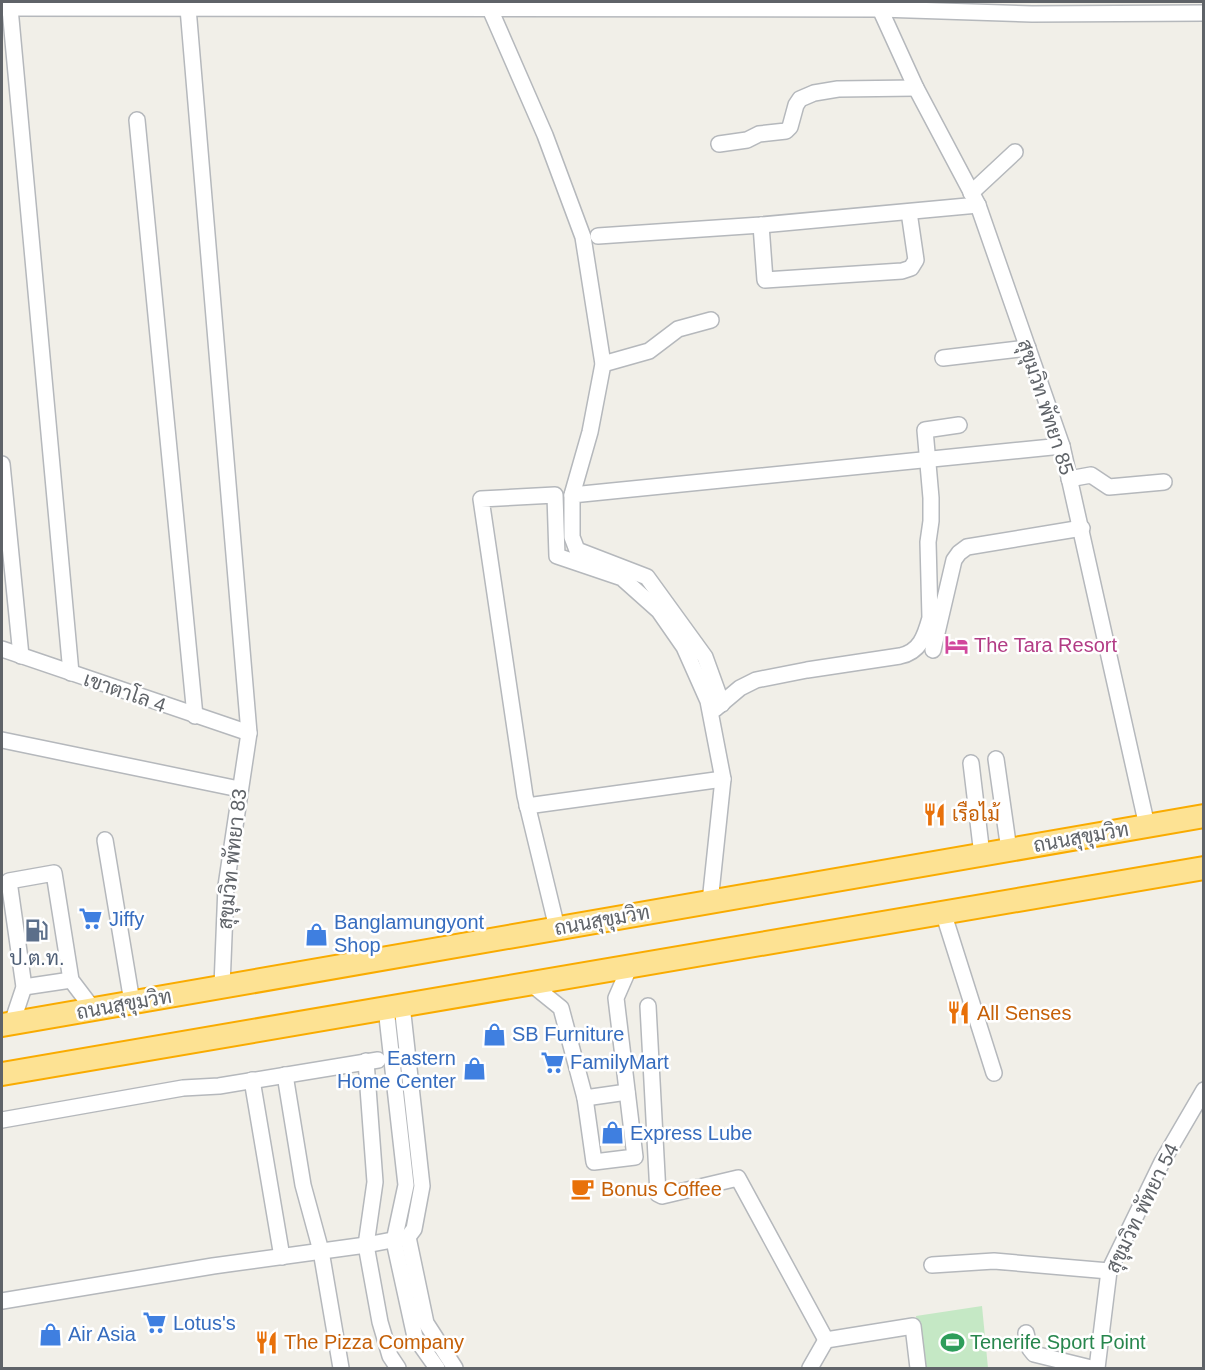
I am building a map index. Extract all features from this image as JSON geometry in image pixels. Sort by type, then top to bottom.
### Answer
[{"type":"highway","name":"ถนนสุขุมวิท","points":[[7,1024],[1203,816]]},
{"type":"highway","points":[[2,1074],[1203,868]]},
{"type":"street","points":[[71,673],[6,8],[880,9],[1032,14],[1203,13]]},
{"type":"street","name":"สุขุมวิท พัทยา 83","points":[[188,8],[249,733],[226,886],[222,986]]},
{"type":"street","points":[[490,9],[546,135],[583,237],[603,364],[590,432],[572,495],[572,537],[577,550],[648,577],[705,657],[716,709],[723,779],[710,902]]},
{"type":"street","name":"สุขุมวิท พัทยา 85","points":[[880,9],[916,88],[975,199],[1062,446],[1147,826]]},
{"type":"street","points":[[719,144],[747,140],[759,134],[786,131],[790,128],[796,105],[800,99],[814,93],[838,89],[916,88]]},
{"type":"street","points":[[137,120],[195,716]]},
{"type":"street","points":[[598,236],[909,212],[975,199],[1015,152]]},
{"type":"street","points":[[761,225],[765,280],[902,271],[911,267],[916,260],[909,212]]},
{"type":"street","points":[[603,364],[648,351],[678,328],[711,320]]},
{"type":"street","points":[[944,358],[1028,348]]},
{"type":"street","points":[[716,709],[740,688],[756,680],[910,655],[916,651],[930,618],[928,542],[931,498],[925,430],[959,425]]},
{"type":"street","points":[[572,495],[1062,446]]},
{"type":"street","points":[[2,464],[21,656]]},
{"type":"street","points":[[1070,479],[1091,475],[1108,487],[1164,482]]},
{"type":"street","points":[[557,928],[527,806],[481,499],[555,495],[557,556],[622,578],[659,610],[684,647],[708,701],[716,709]]},
{"type":"street","points":[[933,650],[954,560],[959,552],[967,547],[1082,528]]},
{"type":"street","name":"เขาตาโล 4","points":[[2,650],[249,733]]},
{"type":"street","points":[[2,740],[240,789]]},
{"type":"street","points":[[996,759],[1009,850]]},
{"type":"street","points":[[971,763],[982,855]]},
{"type":"street","points":[[527,806],[723,779]]},
{"type":"street","points":[[105,840],[132,1002]]},
{"type":"street","points":[[7,1024],[24,987],[9,881],[54,873],[71,980],[93,1009]]},
{"type":"street","points":[[943,912],[994,1073]]},
{"type":"street","points":[[530,983],[561,1008],[585,1098],[594,1162],[635,1158],[616,998],[630,966]]},
{"type":"street","points":[[24,987],[71,980]]},
{"type":"street","points":[[2,1301],[213,1266],[401,1239],[414,1229],[422,1186],[394,1006]]},
{"type":"street","points":[[648,1006],[658,1194],[662,1196],[738,1178],[826,1340]]},
{"type":"street","points":[[2,1120],[183,1088],[219,1086],[372,1060],[375,1182],[366,1245],[380,1322],[390,1356],[398,1368]]},
{"type":"street","points":[[285,1075],[303,1185],[321,1251],[341,1368]]},
{"type":"street","points":[[252,1080],[282,1257]]},
{"type":"street","name":"สุขุมวิท พัทยา 54","points":[[1097,1368],[1109,1271],[1162,1162],[1203,1090]]},
{"type":"street","points":[[585,1098],[627,1092]]},
{"type":"street","points":[[401,1239],[415,1337],[436,1368]]},
{"type":"street","points":[[401,1239],[426,1323],[455,1368]]},
{"type":"street","points":[[932,1265],[994,1262],[1109,1271]]},
{"type":"street","points":[[826,1340],[913,1326],[918,1368]]},
{"type":"street","points":[[1026,1333],[1030,1349],[1034,1353],[1091,1368]]},
{"type":"street","points":[[810,1368],[826,1340]]},
{"type":"green space","name":"Tenerife Sport Point","points":[[982,1306],[988,1368],[923,1368],[916,1316]]},
{"type":"place","name":"The Tara Resort","points":[[956,645]]},
{"type":"place","name":"เรือไม้","points":[[934,814]]},
{"type":"place","name":"Jiffy","points":[[91,919]]},
{"type":"place","name":"ป.ต.ท.","points":[[37,931]]},
{"type":"place","name":"Banglamungyont Shop","points":[[316,934]]},
{"type":"place","name":"All Senses","points":[[959,1013]]},
{"type":"place","name":"SB Furniture","points":[[494,1034]]},
{"type":"place","name":"FamilyMart","points":[[552,1062]]},
{"type":"place","name":"Eastern Home Center","points":[[474,1069]]},
{"type":"place","name":"Express Lube","points":[[612,1133]]},
{"type":"place","name":"Bonus Coffee","points":[[583,1189]]},
{"type":"place","name":"Lotus's","points":[[155,1323]]},
{"type":"place","name":"Air Asia","points":[[50,1334]]},
{"type":"place","name":"The Pizza Company","points":[[266,1342]]},
{"type":"place","name":"Tenerife Sport Point","points":[[952,1342]]}]
